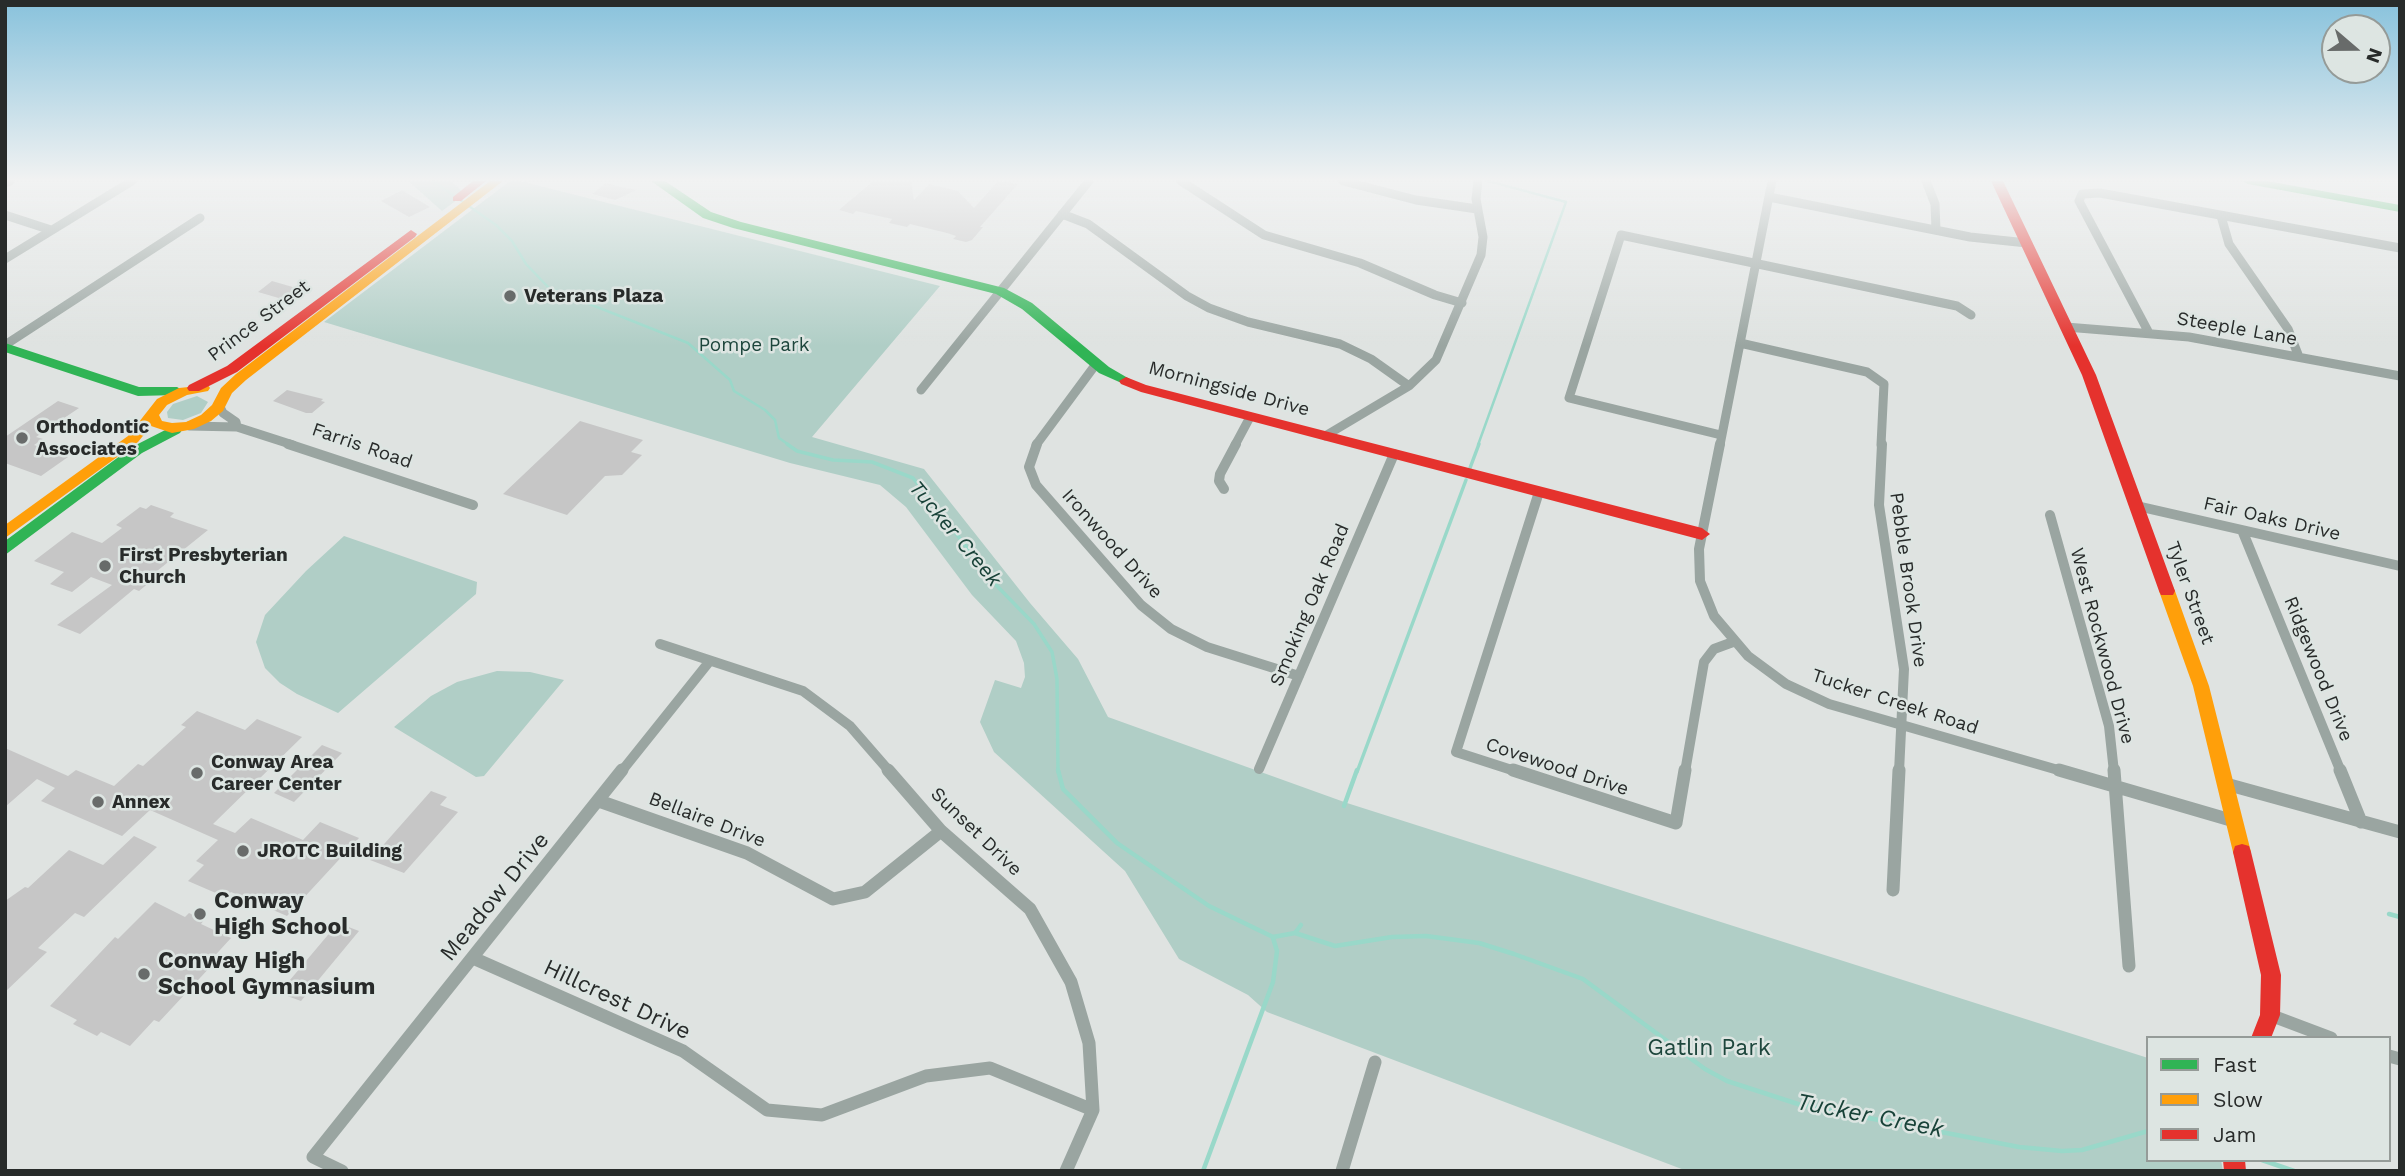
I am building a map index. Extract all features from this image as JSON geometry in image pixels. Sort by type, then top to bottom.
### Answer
[{"type":"street","points":[[5,259],[42,236]]},
{"type":"street","points":[[5,346],[173,236]]},
{"type":"street","name":"Prince Street","points":[[153,414],[167,399],[232,369],[417,236]]},
{"type":"street","name":"Prince Street","points":[[185,427],[206,418],[241,376],[419,236]]},
{"type":"street","name":"Morningside Drive","points":[[782,236],[1000,291],[1027,306],[1096,364],[1115,376],[1148,390],[1702,534]]},
{"type":"street","points":[[921,390],[1044,236]]},
{"type":"street","points":[[1104,236],[1187,296],[1209,308],[1248,321],[1340,344],[1371,359],[1409,386]]},
{"type":"street","points":[[1266,236],[1360,263],[1435,295],[1462,303]]},
{"type":"street","points":[[1325,436],[1409,386],[1436,360],[1462,303],[1483,247],[1481,236]]},
{"type":"street","points":[[1621,236],[1569,398],[1721,435]]},
{"type":"street","points":[[1625,236],[1957,306],[1971,315]]},
{"type":"street","name":"Tucker Creek Road","points":[[1761,236],[1698,564],[1700,581],[1714,616],[1733,642],[1768,671],[1809,695],[1902,725],[2234,821]]},
{"type":"street","points":[[1967,236],[2027,243]]},
{"type":"street","name":"Tyler Street","points":[[2024,236],[2103,409],[2201,686],[2271,975],[2273,1000],[2262,1036]]},
{"type":"street","points":[[2097,236],[2149,333]]},
{"type":"street","points":[[2227,236],[2229,244],[2288,329],[2299,357]]},
{"type":"street","points":[[2332,236],[2400,248]]},
{"type":"street","name":"Steeple Lane","points":[[2066,327],[2189,337],[2400,376]]},
{"type":"street","name":"Pebble Brook Drive","points":[[1740,343],[1867,372],[1884,384],[1878,488],[1904,655],[1893,890]]},
{"type":"street","points":[[5,346],[138,392],[213,389],[220,393],[223,413],[236,422],[237,427]]},
{"type":"street","name":"Ironwood Drive","points":[[1096,364],[1034,448],[1029,467],[1035,485],[1141,605],[1171,629],[1207,648],[1299,676]]},
{"type":"street","points":[[138,392],[137,395],[153,414],[154,422],[161,427],[185,427]]},
{"type":"street","points":[[5,533],[133,439],[153,414]]},
{"type":"street","points":[[1224,489],[1219,481],[1220,474],[1250,417]]},
{"type":"street","points":[[5,549],[137,450],[185,427]]},
{"type":"street","name":"Farris Road","points":[[185,427],[237,427],[473,505]]},
{"type":"street","name":"Smoking Oak Road","points":[[1259,769],[1394,454]]},
{"type":"street","name":"Covewood Drive","points":[[1539,492],[1456,752],[1676,823],[1704,662],[1714,649],[1733,642]]},
{"type":"street","name":"Fair Oaks Drive","points":[[2137,506],[2400,566]]},
{"type":"street","points":[[5,540],[34,519],[38,509]]},
{"type":"street","name":"West Rockwood Drive","points":[[2050,515],[2103,702],[2116,787],[2129,966]]},
{"type":"street","name":"Ridgewood Drive","points":[[2242,530],[2361,821]]},
{"type":"street","name":"Sunset Drive","points":[[660,644],[803,691],[850,726],[941,831],[1030,909],[1071,982],[1089,1043],[1093,1110],[1066,1171]]},
{"type":"street","name":"Meadow Drive","points":[[342,1171],[313,1157],[709,662]]},
{"type":"street","points":[[2226,784],[2400,832]]},
{"type":"street","name":"Bellaire Drive","points":[[599,801],[747,853],[833,899],[865,891],[941,831]]},
{"type":"street","name":"Hillcrest Drive","points":[[473,958],[683,1051],[767,1110],[822,1115],[926,1076],[990,1068],[1093,1110]]},
{"type":"street","points":[[2270,1015],[2327,1036]]},
{"type":"street","points":[[1342,1171],[1375,1062]]},
{"type":"green space","name":"Gatlin Park","points":[[438,236],[740,236],[940,286],[812,437],[924,469],[1078,659],[1108,717],[1347,803],[2146,1057],[2146,1162],[2221,1162],[2223,1171],[1687,1171],[1267,1012],[1248,995],[1179,959],[1125,871],[994,752],[980,722],[995,680],[1021,688],[1025,677],[1024,663],[1016,641],[972,595],[906,507],[880,485],[790,463],[324,322]]},
{"type":"green space","points":[[197,396],[208,402],[201,413],[183,420],[168,418],[167,412],[173,404]]},
{"type":"green space","points":[[344,536],[477,582],[476,594],[338,713],[280,683],[265,668],[256,642],[265,615],[306,571]]},
{"type":"green space","points":[[497,671],[530,672],[564,680],[484,776],[476,777],[394,727],[431,696],[457,682]]},
{"type":"building","points":[[956,236],[975,236],[966,242],[953,239]]},
{"type":"building","points":[[272,281],[303,290],[289,301],[258,292]]},
{"type":"building","points":[[287,390],[323,399],[321,401],[325,402],[312,413],[306,413],[273,401]]},
{"type":"building","name":"Orthodontic Associates","points":[[58,401],[79,408],[36,437],[43,439],[34,445],[68,457],[41,476],[5,463],[5,437]]},
{"type":"building","points":[[580,421],[643,440],[631,452],[642,455],[622,475],[605,476],[567,515],[503,494]]},
{"type":"building","name":"First Presbyterian Church","points":[[151,505],[174,513],[170,517],[208,530],[157,571],[161,573],[139,591],[134,589],[80,634],[57,625],[112,585],[91,577],[72,592],[50,584],[64,572],[34,561],[72,532],[102,543],[122,528],[116,525],[140,507],[146,509]]},
{"type":"building","points":[[197,711],[245,730],[257,719],[302,737],[213,824],[235,833],[251,818],[303,840],[320,822],[359,838],[287,916],[231,892],[225,897],[188,881],[204,865],[196,861],[218,840],[150,810],[122,836],[41,801],[55,788],[37,779],[5,807],[5,748],[68,776],[76,770],[114,786],[138,764],[143,766],[186,727],[181,725]]},
{"type":"building","points":[[322,745],[342,753],[294,802],[274,793]]},
{"type":"building","points":[[431,791],[447,797],[440,805],[458,812],[404,873],[370,860]]},
{"type":"building","points":[[134,836],[157,847],[84,917],[75,913],[38,948],[47,952],[5,992],[5,901],[25,887],[28,888],[69,850],[103,865]]},
{"type":"building","name":"Conway High School Gymnasium","points":[[155,902],[185,917],[189,913],[204,920],[201,924],[231,938],[209,962],[213,964],[159,1022],[154,1020],[130,1046],[101,1032],[97,1036],[73,1024],[77,1020],[50,1006],[115,937],[118,939]]},
{"type":"building","points":[[338,923],[359,931],[301,1001],[279,993]]},
{"type":"waterway","name":"Tucker Creek","points":[[507,236],[526,264],[549,288],[688,343],[730,380],[734,391],[765,410],[775,420],[779,438],[789,445]]},
{"type":"waterway","points":[[1478,445],[1554,236]]},
{"type":"waterway","name":"Tucker Creek","points":[[787,444],[797,451],[833,460],[872,462],[913,478],[995,584],[1034,624],[1052,652],[1057,679],[1058,772]]},
{"type":"waterway","points":[[1470,468],[1479,444]]},
{"type":"waterway","points":[[1357,772],[1466,480]]},
{"type":"waterway","name":"Tucker Creek","points":[[1058,770],[1063,789],[1117,843],[1209,906],[1273,937],[1295,933]]},
{"type":"waterway","points":[[1344,806],[1357,770]]},
{"type":"waterway","points":[[2389,914],[2400,917]]},
{"type":"waterway","name":"Tucker Creek","points":[[1295,933],[1301,925]]},
{"type":"waterway","name":"Tucker Creek","points":[[1295,933],[1335,946],[1392,937],[1426,936],[1479,943],[1514,954],[1583,979],[1705,1069],[1727,1081],[1801,1105],[2019,1147],[2062,1151],[2082,1150],[2146,1132]]},
{"type":"waterway","points":[[1203,1171],[1273,982],[1277,951],[1273,938]]},
{"type":"waterway","name":"Tucker Creek","points":[[2268,1162],[2294,1171]]},
{"type":"traffic: fast","points":[[780,236],[1000,291],[1027,306],[1104,370],[1126,381]]},
{"type":"traffic: fast","points":[[5,347],[138,392],[177,391]]},
{"type":"traffic: fast","points":[[5,549],[137,450],[175,430]]},
{"type":"traffic: slow","points":[[153,416],[157,425],[172,428],[189,426],[206,418],[218,408],[226,391],[241,377],[425,236]]},
{"type":"traffic: slow","points":[[5,533],[133,439],[162,402],[184,391],[203,388]]},
{"type":"traffic: slow","points":[[2167,591],[2201,686],[2242,852]]},
{"type":"traffic: jam","points":[[194,388],[232,369],[409,236]]},
{"type":"traffic: jam","points":[[2023,236],[2089,375],[2167,591]]},
{"type":"traffic: jam","points":[[1126,381],[1141,388],[1702,534]]},
{"type":"traffic: jam","points":[[2242,852],[2271,975],[2270,1015],[2262,1036]]},
{"type":"traffic: jam","points":[[2234,1162],[2235,1171]]},
{"type":"place","name":"Veterans Plaza","points":[[510,296]]},
{"type":"place","name":"Orthodontic Associates","points":[[22,438]]},
{"type":"place","name":"First Presbyterian Church","points":[[105,566]]},
{"type":"place","name":"Conway Area Career Center","points":[[197,773]]},
{"type":"place","name":"Annex","points":[[98,802]]},
{"type":"place","name":"JROTC Building","points":[[243,851]]},
{"type":"place","name":"Conway High School","points":[[200,914]]},
{"type":"place","name":"Conway High School Gymnasium","points":[[144,974]]},
{"type":"park label","name":"Pompe Park","points":[[754,345]]}]
